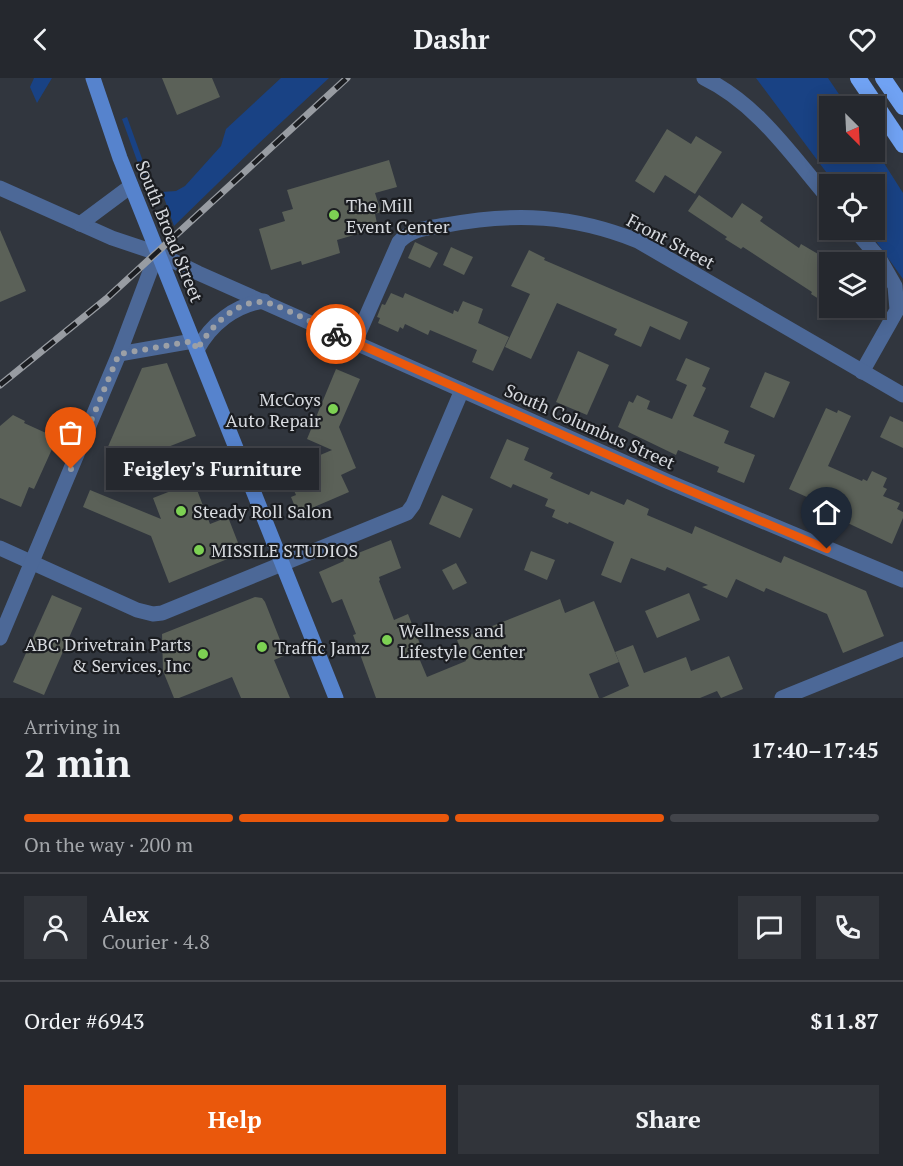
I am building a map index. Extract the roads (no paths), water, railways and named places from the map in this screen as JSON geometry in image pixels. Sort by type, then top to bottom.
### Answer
[{"type":"highway","points":[[858,78],[903,145]]},
{"type":"highway","points":[[883,78],[903,107]]},
{"type":"main road","name":"South Broad Street","points":[[93,78],[131,186],[336,698]]},
{"type":"street","points":[[704,78],[742,101],[758,116],[819,187]]},
{"type":"street","points":[[80,224],[131,186]]},
{"type":"street","name":"South Columbus Street","points":[[0,189],[112,238],[158,253],[198,273],[669,482],[903,580]]},
{"type":"street","name":"Front Street","points":[[355,342],[399,242],[406,235],[414,231],[453,224],[512,216],[564,220],[607,228],[638,241],[903,395]]},
{"type":"street","points":[[862,372],[897,310],[895,286],[879,258],[864,240]]},
{"type":"street","points":[[0,638],[119,354],[158,253]]},
{"type":"street","points":[[119,354],[195,346],[237,308],[265,301]]},
{"type":"street","points":[[0,548],[144,613],[153,614],[184,605],[407,513],[413,505],[462,390]]},
{"type":"street","points":[[782,698],[903,649]]},
{"type":"railway","points":[[0,385],[106,299],[347,78]]},
{"type":"place","name":"The Mill Event Center","points":[[334,215]]},
{"type":"place","name":"McCoys Auto Repair","points":[[333,409]]},
{"type":"place","name":"Feigley's Furniture","points":[[71,469]]},
{"type":"place","name":"Steady Roll Salon","points":[[181,511]]},
{"type":"place","name":"MISSILE STUDIOS","points":[[199,550]]},
{"type":"place","name":"Wellness and Lifestyle Center","points":[[387,640]]},
{"type":"place","name":"Traffic Jamz","points":[[262,647]]},
{"type":"place","name":"ABC Drivetrain Parts & Services, Inc","points":[[203,654]]}]
